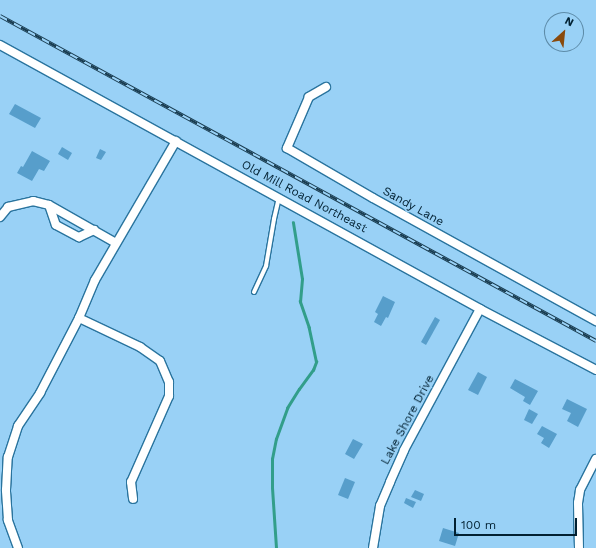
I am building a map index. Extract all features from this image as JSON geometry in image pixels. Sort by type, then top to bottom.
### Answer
[{"type":"street","name":"Old Mill Road Northeast","points":[[0,45],[480,309],[596,370]]},
{"type":"street","name":"Sandy Lane","points":[[326,87],[308,97],[287,148],[372,198],[596,321]]},
{"type":"street","points":[[18,548],[4,519],[8,457],[18,426],[40,392],[79,318],[95,280],[176,141]]},
{"type":"street","points":[[0,217],[8,207],[33,200],[49,205],[116,243]]},
{"type":"street","points":[[49,205],[56,225],[79,237],[94,230]]},
{"type":"street","name":"Lake Shore Drive","points":[[372,548],[380,506],[404,450],[480,309]]},
{"type":"street","points":[[79,318],[140,347],[160,361],[170,382],[169,396],[131,482],[133,499]]},
{"type":"street","points":[[579,548],[578,503],[580,490],[596,459]]},
{"type":"lane","points":[[254,292],[266,266],[279,198]]},
{"type":"building","points":[[15,104],[41,118],[35,128],[9,114]]},
{"type":"building","points":[[62,147],[72,153],[68,160],[58,154]]},
{"type":"building","points":[[100,149],[106,152],[101,160],[96,158]]},
{"type":"building","points":[[32,151],[50,161],[44,171],[39,169],[32,181],[17,173],[21,166],[23,167]]},
{"type":"building","points":[[383,296],[395,302],[388,318],[386,317],[381,326],[374,322],[378,314],[375,312]]},
{"type":"building","points":[[435,317],[440,320],[426,345],[421,342]]},
{"type":"building","points":[[478,372],[487,377],[478,395],[468,390]]},
{"type":"building","points":[[515,379],[538,391],[530,405],[523,401],[525,397],[510,388]]},
{"type":"building","points":[[567,399],[587,409],[578,427],[567,421],[571,413],[562,409]]},
{"type":"building","points":[[529,409],[538,414],[532,424],[524,420]]},
{"type":"building","points":[[542,426],[557,434],[549,448],[541,443],[544,438],[537,434]]},
{"type":"building","points":[[353,439],[363,444],[354,459],[345,454]]},
{"type":"building","points":[[345,478],[355,482],[348,499],[338,495]]},
{"type":"building","points":[[415,490],[424,494],[421,501],[411,497]]},
{"type":"building","points":[[406,498],[416,502],[413,508],[404,503]]},
{"type":"building","points":[[443,528],[459,533],[455,546],[439,541]]},
{"type":"waterway","points":[[276,548],[272,488],[272,459],[276,439],[287,408],[313,370],[316,362],[309,328],[300,302],[302,279],[293,223]]},
{"type":"railway","points":[[0,16],[596,341]]}]
